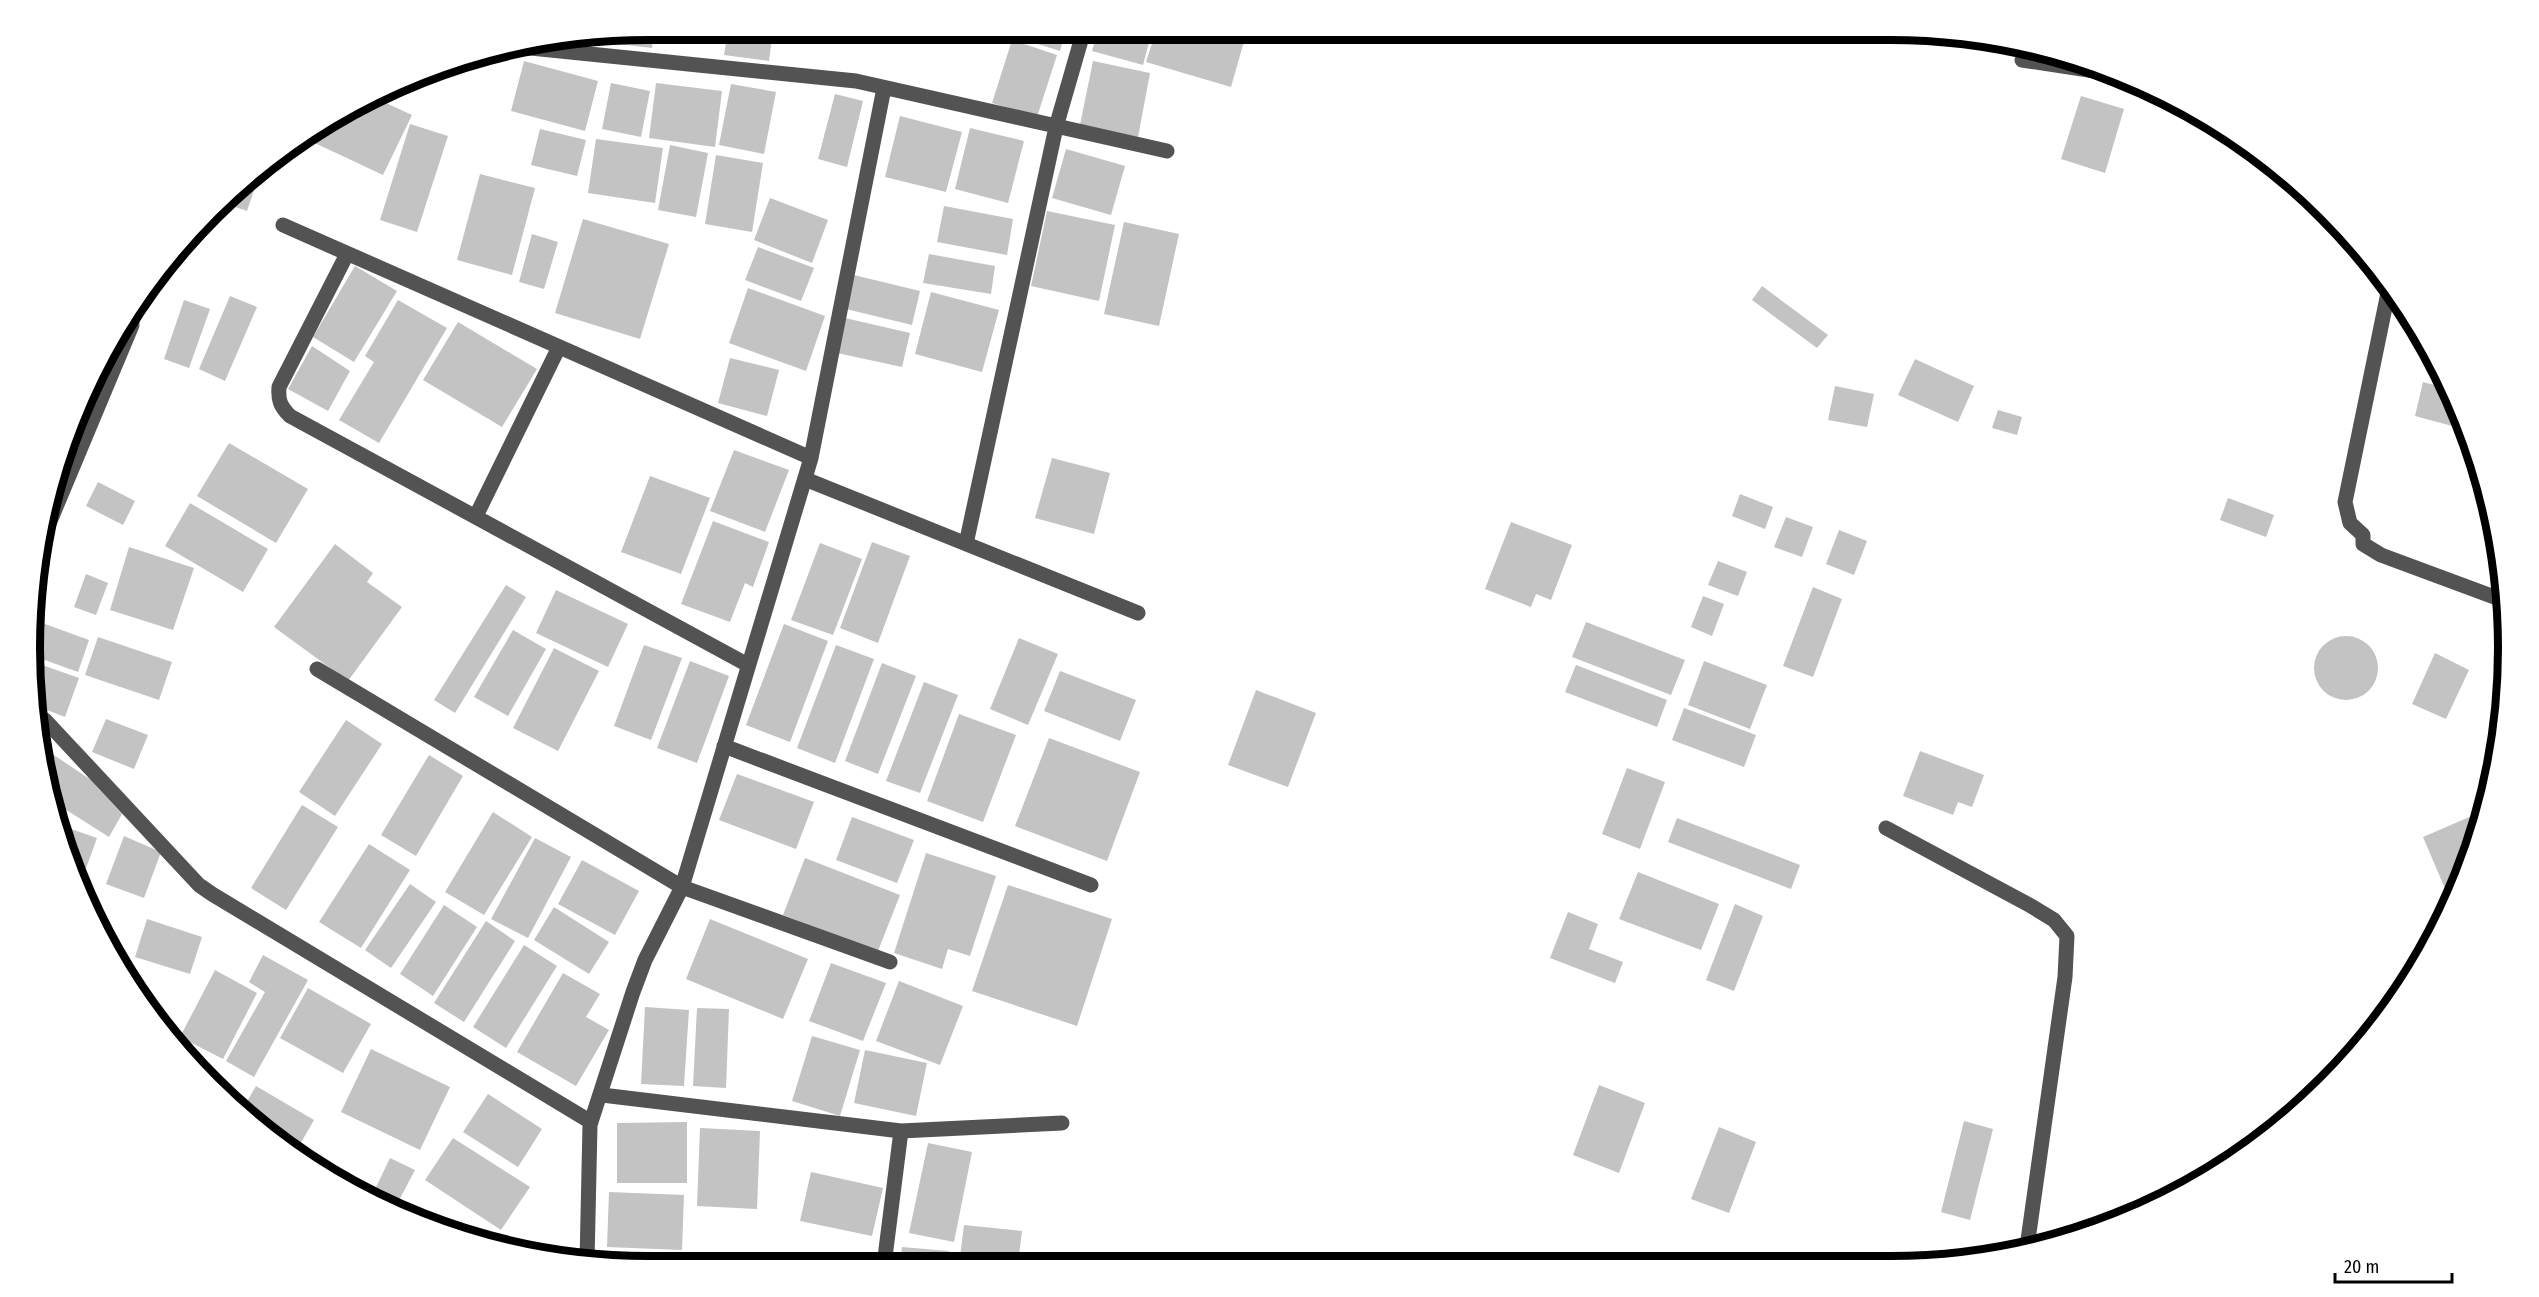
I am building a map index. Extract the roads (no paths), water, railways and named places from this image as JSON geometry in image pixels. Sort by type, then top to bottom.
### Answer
[{"type":"street","points":[[966,544],[1056,126],[1081,40]]},
{"type":"street","points":[[546,50],[832,78],[1167,151]]},
{"type":"street","points":[[2022,60],[2066,67]]},
{"type":"street","points":[[587,1253],[588,1138],[591,1122],[602,1095],[645,960],[682,887],[811,458],[884,88]]},
{"type":"street","points":[[283,225],[811,458]]},
{"type":"street","points":[[347,254],[279,387],[278,399],[282,408],[290,416],[748,665]]},
{"type":"street","points":[[2387,298],[2345,502],[2350,523],[2363,535],[2363,544],[2381,555],[2496,598]]},
{"type":"street","points":[[476,516],[559,347]]},
{"type":"street","points":[[60,495],[114,360]]},
{"type":"street","points":[[805,479],[1138,613]]},
{"type":"street","points":[[317,669],[682,887],[890,962]]},
{"type":"street","points":[[45,720],[206,890],[591,1122]]},
{"type":"street","points":[[724,746],[1091,885]]},
{"type":"street","points":[[1886,828],[2031,906],[2054,920],[2067,936],[2067,969],[2027,1241]]},
{"type":"street","points":[[602,1095],[901,1131],[1062,1123]]},
{"type":"street","points":[[885,1256],[901,1131]]}]
